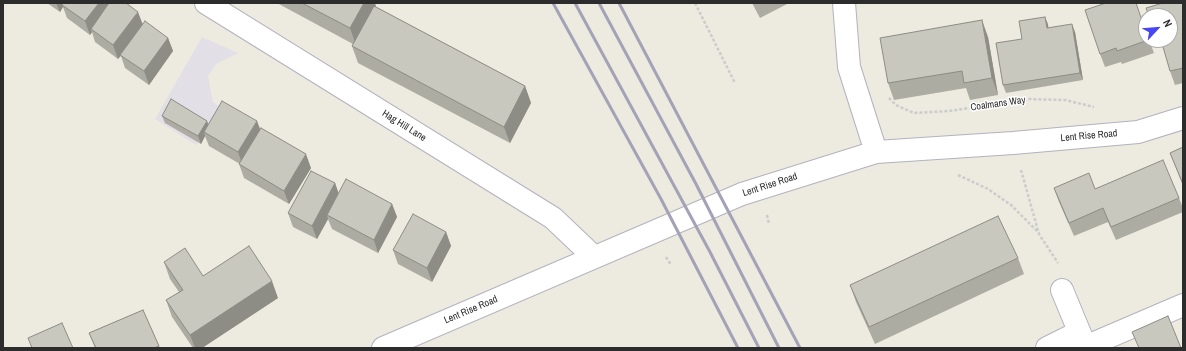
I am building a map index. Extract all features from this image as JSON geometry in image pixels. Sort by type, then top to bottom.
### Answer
[{"type":"street","name":"Hag Hill Lane","points":[[206,3],[553,218],[594,257]]},
{"type":"street","points":[[844,3],[849,67],[876,152]]},
{"type":"street","name":"Lent Rise Road","points":[[383,348],[742,194],[876,152],[1013,143],[1138,132],[1183,118]]},
{"type":"street","points":[[1062,290],[1083,343]]},
{"type":"street","points":[[1047,348],[1083,343],[1183,305]]},
{"type":"path","points":[[695,3],[735,83]]},
{"type":"path","name":"Coalmans Way","points":[[858,92],[883,92],[896,105],[914,113],[949,110],[1027,99],[1065,100],[1101,110]]},
{"type":"path","points":[[1013,143],[1039,234]]},
{"type":"path","points":[[957,175],[988,188],[1011,205],[1039,234],[1060,267]]},
{"type":"shaded area","points":[[202,37],[238,53],[216,64],[208,76],[213,102],[220,107],[196,145],[155,119]]},
{"type":"building","points":[[63,3],[99,3],[85,21],[62,5]]},
{"type":"building","points":[[109,3],[126,3],[138,12],[113,45],[91,29]]},
{"type":"building","points":[[302,3],[364,3],[350,28]]},
{"type":"building","points":[[1106,3],[1136,3],[1138,9],[1138,44],[1117,51],[1116,48],[1100,54],[1085,10]]},
{"type":"building","points":[[1163,3],[1183,3],[1183,68],[1170,71],[1163,48],[1178,48],[1178,8],[1146,8]]},
{"type":"building","points":[[374,6],[525,86],[504,127],[352,46]]},
{"type":"building","points":[[1045,17],[1047,28],[1072,24],[1080,73],[1003,85],[996,43],[1022,39],[1019,21]]},
{"type":"building","points":[[982,20],[992,78],[964,83],[962,71],[888,83],[880,38]]},
{"type":"building","points":[[145,21],[168,38],[144,71],[120,55]]},
{"type":"building","points":[[171,99],[207,121],[198,136],[162,116]]},
{"type":"building","points":[[222,101],[257,121],[238,152],[204,132]]},
{"type":"building","points":[[261,128],[306,154],[284,191],[239,164]]},
{"type":"building","points":[[1183,147],[1183,184],[1170,153]]},
{"type":"building","points":[[1163,160],[1179,198],[1111,227],[1103,208],[1069,223],[1054,188],[1089,173],[1095,189]]},
{"type":"building","points":[[311,171],[335,183],[312,226],[288,213]]},
{"type":"building","points":[[346,179],[392,204],[374,240],[327,215]]},
{"type":"building","points":[[413,214],[446,232],[427,268],[393,250]]},
{"type":"building","points":[[998,216],[1018,258],[869,327],[850,285]]},
{"type":"building","points":[[249,246],[272,281],[190,335],[166,300],[183,290],[164,262],[185,248],[203,276]]},
{"type":"building","points":[[143,310],[159,346],[154,348],[96,348],[89,333]]},
{"type":"building","points":[[1168,316],[1181,348],[1139,348],[1132,332]]},
{"type":"building","points":[[62,323],[73,348],[32,348],[28,338]]},
{"type":"railway","points":[[553,3],[661,199],[738,348]]},
{"type":"railway","points":[[575,3],[710,252],[759,348]]},
{"type":"railway","points":[[599,3],[696,184],[779,348]]},
{"type":"railway","points":[[619,3],[800,348]]}]
